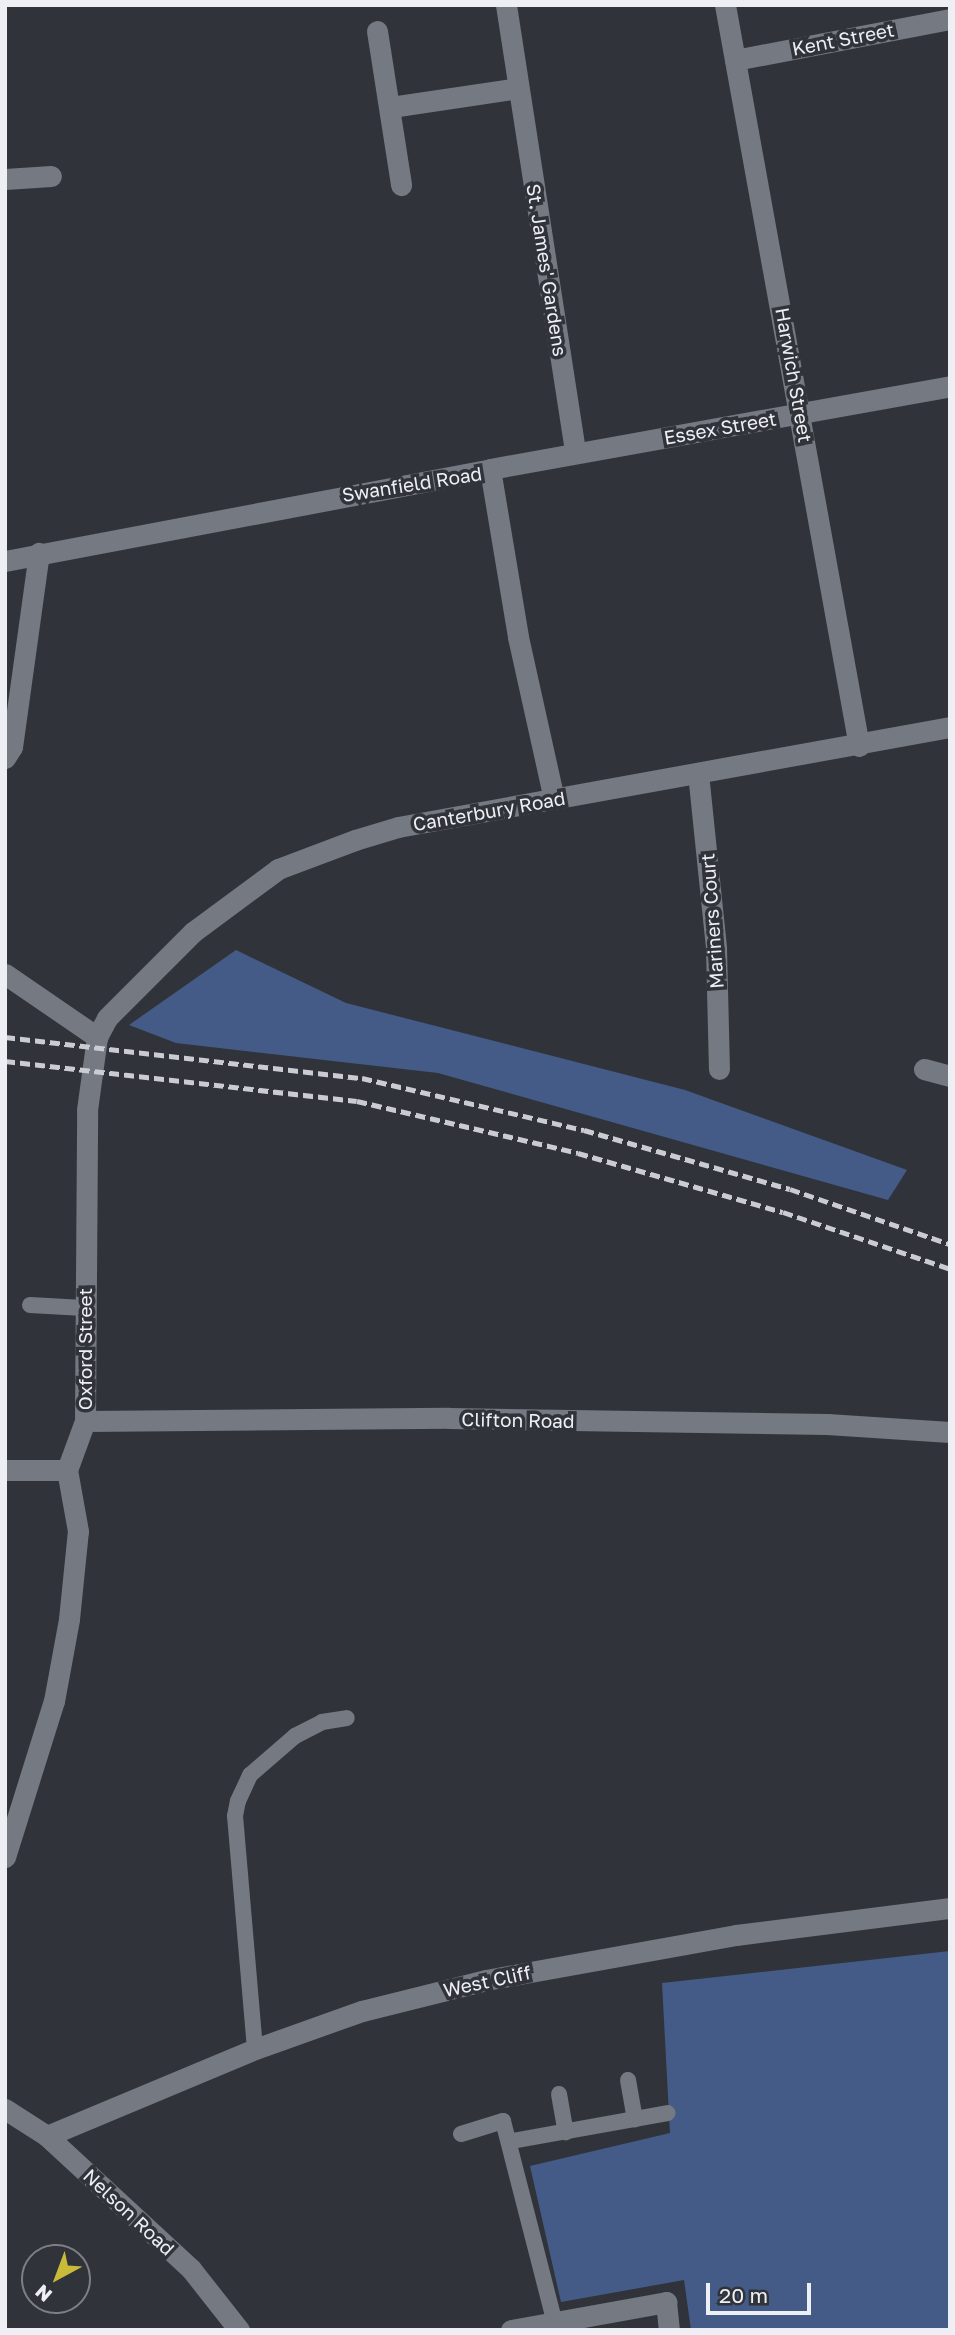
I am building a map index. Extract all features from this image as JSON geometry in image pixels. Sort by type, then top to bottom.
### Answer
[{"type":"street","name":"St. James' Gardens","points":[[506,5],[575,453]]},
{"type":"street","name":"Harwich Street","points":[[724,5],[801,413],[859,746]]},
{"type":"street","name":"Kent Street","points":[[735,60],[950,19]]},
{"type":"street","points":[[377,30],[401,185]]},
{"type":"street","points":[[391,107],[518,88]]},
{"type":"street","points":[[5,179],[51,176]]},
{"type":"street","name":"Essex Street","points":[[490,469],[950,386]]},
{"type":"street","name":"Swanfield Road","points":[[5,561],[490,469],[518,637],[554,799]]},
{"type":"street","points":[[5,758],[12,747],[39,553]]},
{"type":"street","name":"Canterbury Road","points":[[97,1037],[107,1018],[193,932],[278,869],[398,827],[859,746],[950,727]]},
{"type":"street","name":"Mariners Court","points":[[698,774],[716,948],[719,1069]]},
{"type":"street","points":[[5,974],[97,1037]]},
{"type":"street","name":"Oxford Street","points":[[67,1470],[85,1421],[87,1110],[97,1037]]},
{"type":"street","points":[[924,1069],[950,1076]]},
{"type":"street","name":"Clifton Road","points":[[85,1421],[449,1419],[827,1424],[950,1432]]},
{"type":"street","points":[[5,1471],[67,1470],[78,1531],[69,1619],[54,1701],[13,1807],[5,1857]]},
{"type":"street","name":"West Cliff","points":[[47,2136],[255,2049],[362,2011],[486,1980],[736,1935],[950,1909]]},
{"type":"street","name":"Nelson Road","points":[[5,2109],[47,2136],[191,2269],[239,2330]]},
{"type":"street","points":[[511,2330],[666,2302],[669,2330]]},
{"type":"lane","points":[[30,1305],[84,1308]]},
{"type":"lane","points":[[255,2049],[235,1816],[238,1801],[250,1775],[295,1736],[322,1722],[347,1718]]},
{"type":"lane","points":[[628,2080],[635,2119]]},
{"type":"lane","points":[[559,2094],[566,2132]]},
{"type":"lane","points":[[512,2141],[667,2113]]},
{"type":"lane","points":[[461,2134],[503,2121],[512,2141],[555,2323]]},
{"type":"shaded area","points":[[236,950],[346,1003],[685,1090],[907,1170],[888,1200],[438,1073],[176,1043],[129,1025]]},
{"type":"shaded area","points":[[950,1951],[950,2330],[691,2330],[684,2280],[561,2302],[530,2166],[670,2133],[662,1983]]},
{"type":"railway","points":[[5,1037],[362,1078],[584,1130],[790,1189],[950,1244]]},
{"type":"railway","points":[[5,1061],[357,1101],[578,1153],[783,1212],[950,1269]]}]
